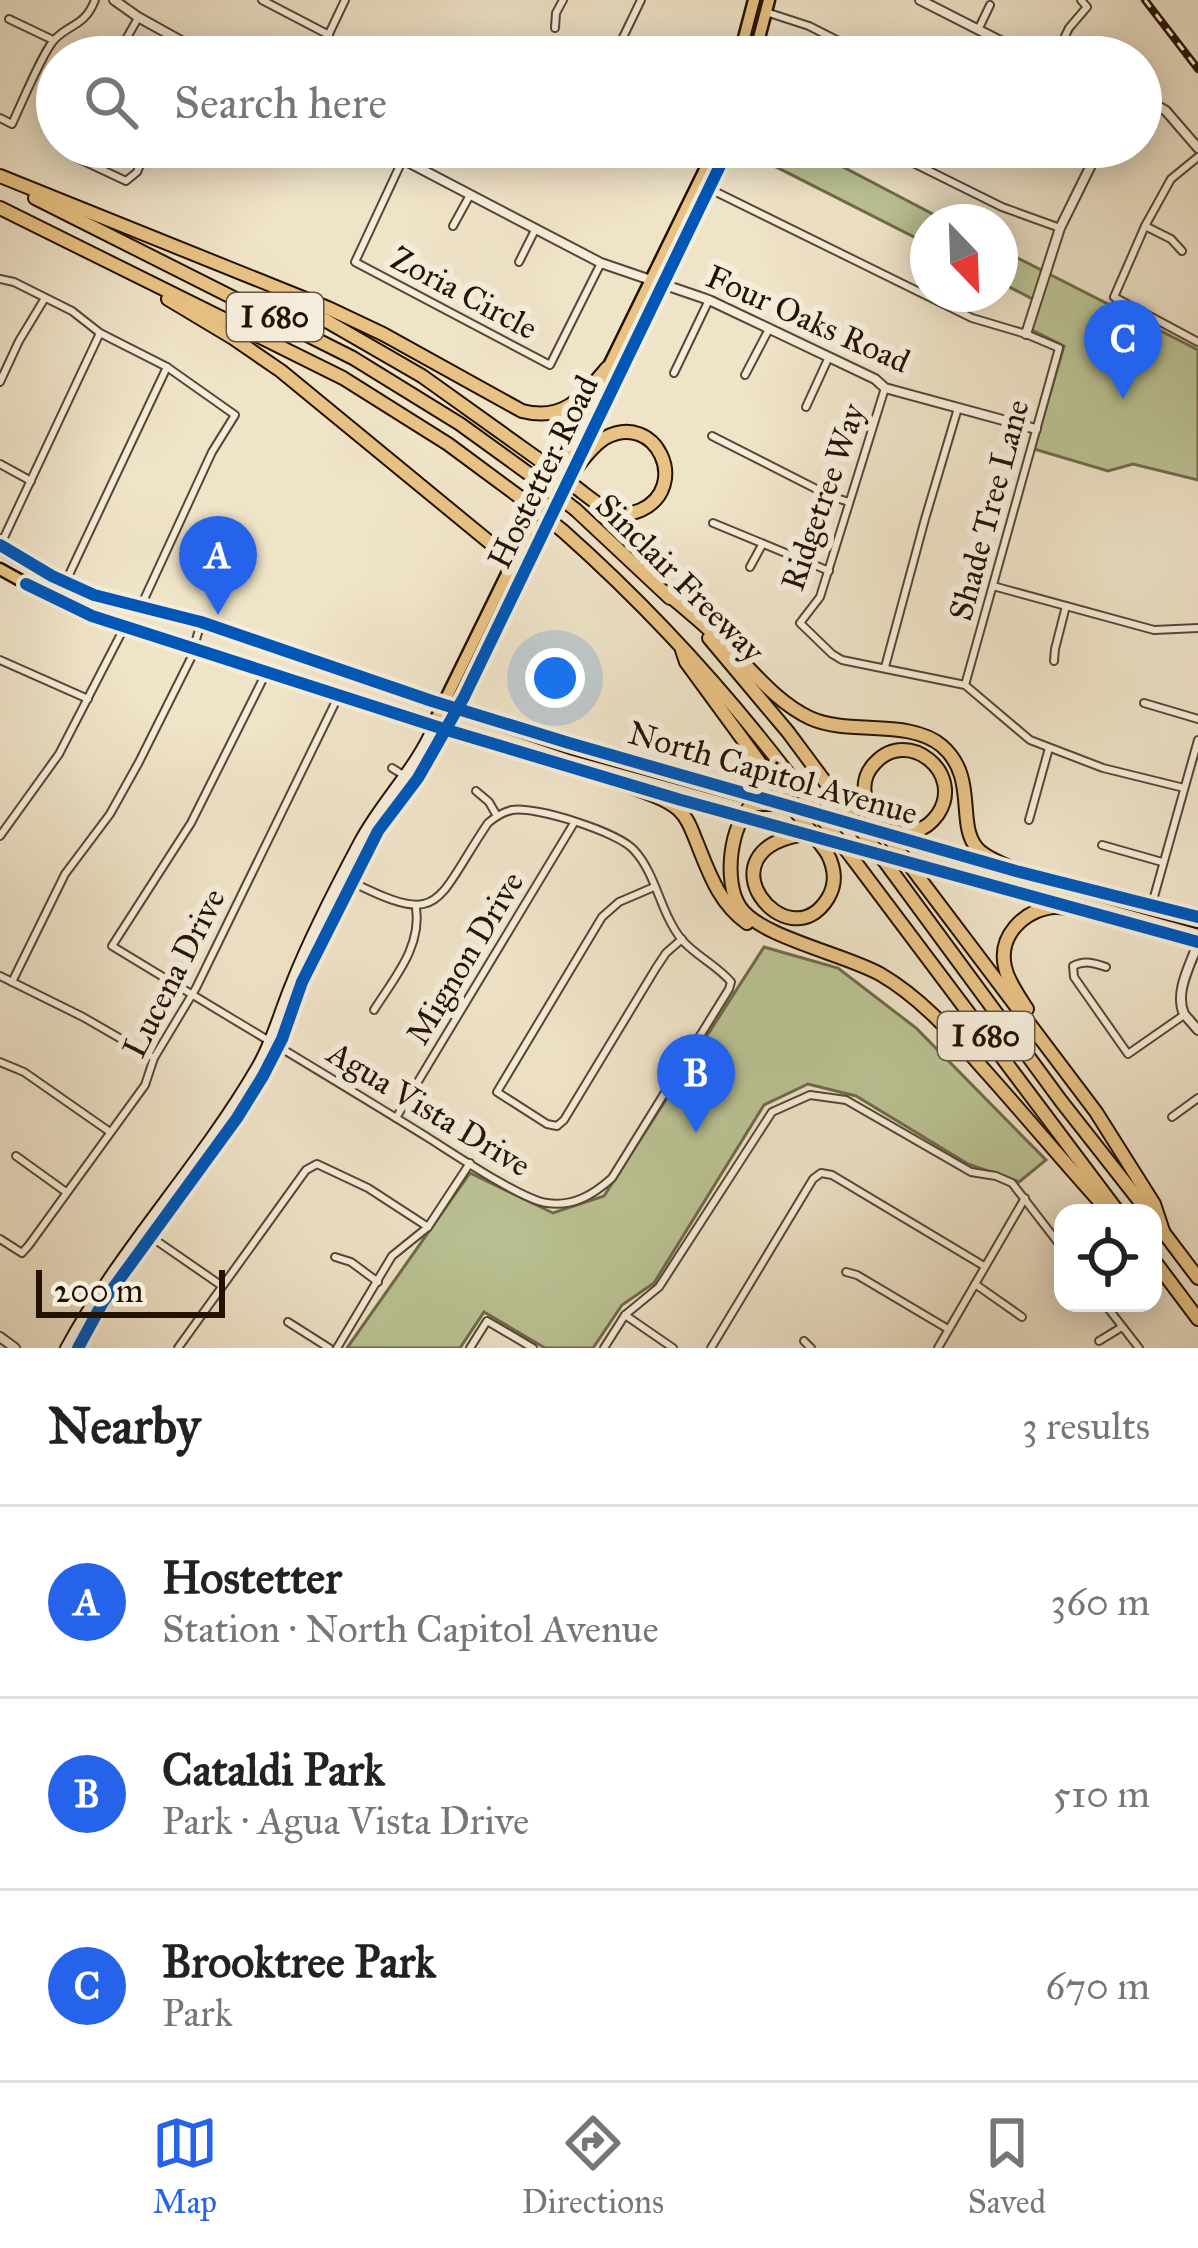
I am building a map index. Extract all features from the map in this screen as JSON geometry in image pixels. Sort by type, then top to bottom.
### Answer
[{"type":"highway","points":[[0,178],[354,320],[522,411],[544,415],[571,405],[607,368]]},
{"type":"highway","name":"Sinclair Freeway","points":[[0,178],[353,358],[460,424],[576,510],[664,592],[747,682],[1142,1204]]},
{"type":"highway","name":"Sinclair Freeway","points":[[0,208],[343,378],[431,432],[607,570],[728,696],[1107,1204]]},
{"type":"highway","points":[[177,247],[300,305],[376,348],[466,405],[614,512],[640,510],[654,501],[663,487],[665,469],[662,454],[648,439],[622,433],[599,443],[573,472]]},
{"type":"highway","points":[[84,250],[262,358],[521,563]]},
{"type":"highway","points":[[664,592],[800,712],[836,726],[922,735],[943,747],[962,777],[976,848],[1016,871]]},
{"type":"highway","points":[[680,644],[686,662],[833,867],[828,898],[802,916],[785,916],[764,904],[754,877],[761,854],[780,839],[806,834]]},
{"type":"highway","points":[[878,830],[920,830],[941,810],[944,782],[927,756],[898,750],[872,766],[865,780],[872,815],[920,879],[1059,1062],[1096,1112],[1154,1204],[1163,1231]]},
{"type":"highway","points":[[616,781],[675,807],[688,822],[724,903],[736,915],[758,930],[852,960],[926,1008],[1106,1204]]},
{"type":"highway","points":[[779,796],[753,805],[742,816],[730,866],[731,890],[746,915],[785,937]]},
{"type":"highway","points":[[1059,1062],[1010,980],[1005,946],[1011,930],[1030,914],[1060,907],[1091,912]]},
{"type":"highway","name":"Sinclair Freeway","points":[[1163,1231],[1198,1278]]},
{"type":"highway","points":[[1162,1270],[1198,1319]]},
{"type":"main road","points":[[745,36],[754,0]]},
{"type":"main road","points":[[759,36],[767,6]]},
{"type":"main road","name":"Hostetter Road","points":[[447,730],[607,368],[706,168]]},
{"type":"main road","name":"Hostetter Road","points":[[433,725],[573,472],[720,168]]},
{"type":"main road","name":"North Capitol Avenue","points":[[0,545],[94,595],[201,622],[568,743],[779,796],[1016,871],[1198,917]]},
{"type":"main road","name":"North Capitol Avenue","points":[[0,568],[63,604],[447,730],[1198,943]]},
{"type":"street","points":[[60,36],[76,26],[95,0]]},
{"type":"street","points":[[114,0],[167,36]]},
{"type":"street","points":[[262,0],[328,35],[345,0]]},
{"type":"street","points":[[555,28],[563,0]]},
{"type":"street","points":[[624,36],[641,0]]},
{"type":"street","points":[[920,0],[990,36]]},
{"type":"street","points":[[1066,36],[1087,7],[1081,0]]},
{"type":"street","points":[[978,30],[990,5]]},
{"type":"street","points":[[767,6],[828,36]]},
{"type":"street","points":[[128,36],[138,17]]},
{"type":"street","points":[[9,20],[46,36]]},
{"type":"street","points":[[0,118],[12,124],[36,75]]},
{"type":"street","points":[[1162,108],[1198,153],[1171,179],[1114,297],[1198,342]]},
{"type":"street","points":[[98,168],[126,181],[139,168]]},
{"type":"street","name":"Zoria Circle","points":[[402,168],[355,262],[550,365],[601,263]]},
{"type":"street","name":"Four Oaks Road","points":[[419,168],[601,263],[710,300],[885,388],[1036,429]]},
{"type":"street","points":[[923,168],[1002,207],[1060,228]]},
{"type":"street","points":[[710,189],[972,319],[1026,334],[1060,228],[1090,168]]},
{"type":"street","points":[[453,226],[470,195]]},
{"type":"street","points":[[1145,226],[1171,239],[1182,251]]},
{"type":"street","points":[[519,262],[535,230]]},
{"type":"street","points":[[0,279],[72,311],[100,333],[167,367],[235,415],[212,452],[141,606]]},
{"type":"street","points":[[0,382],[46,298]]},
{"type":"street","points":[[674,373],[710,300]]},
{"type":"street","points":[[745,375],[769,329]]},
{"type":"street","points":[[0,545],[100,333]]},
{"type":"street","name":"Shade Tree Lane","points":[[965,685],[1059,348],[1026,334]]},
{"type":"street","points":[[806,407],[828,358]]},
{"type":"street","points":[[65,582],[167,367]]},
{"type":"street","name":"Ridgetree Way","points":[[885,388],[820,597],[800,623],[842,660],[965,685],[1019,733],[1048,748],[1103,768],[1184,788]]},
{"type":"street","points":[[885,667],[958,408]]},
{"type":"street","points":[[712,436],[850,503]]},
{"type":"street","points":[[0,464],[31,481]]},
{"type":"street","points":[[713,523],[829,572]]},
{"type":"street","points":[[749,568],[762,545]]},
{"type":"street","points":[[993,586],[1154,630],[1198,628]]},
{"type":"street","points":[[1054,661],[1066,606]]},
{"type":"street","points":[[12,982],[65,874],[110,814],[140,762],[194,649],[201,622]]},
{"type":"street","points":[[0,836],[59,754],[124,626]]},
{"type":"street","points":[[0,660],[88,699]]},
{"type":"street","name":"Agua Vista Drive","points":[[266,673],[191,823],[112,946],[470,1163],[541,1203],[563,1204],[584,1199],[612,1178],[729,989],[731,982],[682,939]]},
{"type":"street","name":"Lucena Drive","points":[[0,1239],[22,1253],[145,1085],[154,1058],[192,995],[338,695]]},
{"type":"street","points":[[1144,703],[1198,718]]},
{"type":"street","name":"Hostetter Road","points":[[347,879],[369,824],[405,776],[433,725]]},
{"type":"street","name":"Hostetter Road","points":[[65,1348],[94,1295],[237,1118],[274,1044],[292,978],[347,879],[447,730]]},
{"type":"street","points":[[1152,905],[1198,740]]},
{"type":"street","points":[[1029,820],[1048,748]]},
{"type":"street","points":[[392,768],[405,776]]},
{"type":"street","points":[[476,791],[497,816]]},
{"type":"street","points":[[347,879],[388,901],[416,907],[433,902],[446,890],[488,824],[512,810],[574,823],[631,845],[645,863],[664,912],[682,939],[666,953],[556,1126],[497,1092],[602,917],[619,902],[654,887]]},
{"type":"street","points":[[390,812],[400,820]]},
{"type":"street","name":"Mignon Drive","points":[[396,1118],[574,823]]},
{"type":"street","points":[[1102,845],[1163,862]]},
{"type":"street","points":[[374,1010],[415,944],[416,907]]},
{"type":"street","points":[[1198,943],[1182,985],[1184,1015],[1198,1030]]},
{"type":"street","points":[[1106,967],[1081,962],[1073,966],[1074,977],[1128,1054],[1184,1015]]},
{"type":"street","points":[[0,976],[154,1058]]},
{"type":"street","points":[[0,1062],[24,1072],[110,1132]]},
{"type":"street","points":[[604,1348],[625,1315],[659,1287],[772,1112],[810,1095],[846,1100],[971,1172],[1012,1183],[1054,1237]]},
{"type":"street","points":[[1172,1117],[1198,1098]]},
{"type":"street","points":[[16,1156],[68,1193]]},
{"type":"street","points":[[288,1322],[333,1348],[392,1256],[428,1227],[470,1163]]},
{"type":"street","points":[[182,1346],[306,1169],[317,1164],[368,1188],[428,1227]]},
{"type":"street","points":[[711,1348],[821,1173],[832,1175],[984,1266]]},
{"type":"street","points":[[938,1348],[1025,1198]]},
{"type":"street","points":[[146,1233],[222,1286]]},
{"type":"street","name":"Hostetter Road","points":[[78,1348],[146,1233]]},
{"type":"street","points":[[335,1257],[379,1282]]},
{"type":"street","points":[[846,1272],[948,1329]]},
{"type":"street","points":[[975,1284],[1022,1317]]},
{"type":"street","points":[[1111,1312],[1139,1348]]},
{"type":"street","points":[[625,1315],[674,1348]]},
{"type":"street","points":[[470,1348],[487,1321],[533,1348]]},
{"type":"street","points":[[1099,1341],[1122,1327]]},
{"type":"street","points":[[0,1337],[15,1348]]},
{"type":"green space","points":[[778,168],[845,168],[914,204],[910,204],[910,235]]},
{"type":"green space","points":[[1018,258],[1198,350],[1198,480],[1133,464],[1108,471],[1034,449],[1064,346],[1030,329],[1040,303],[1018,291]]},
{"type":"green space","points":[[764,947],[838,968],[916,1028],[1046,1160],[1019,1182],[968,1164],[856,1096],[808,1084],[764,1105],[654,1283],[622,1305],[593,1348],[545,1348],[484,1312],[460,1348],[347,1348],[470,1173],[553,1213],[604,1196]]},
{"type":"tram line","points":[[0,555],[86,600],[199,630],[571,754],[1198,928]]},
{"type":"railway","points":[[1145,0],[1198,69]]},
{"type":"cycle path","points":[[78,1348],[103,1302],[263,1076],[302,982],[378,831],[418,778],[464,697],[719,168]]},
{"type":"cycle path","points":[[0,545],[94,595],[201,622],[432,701],[1016,871],[1198,917]]},
{"type":"cycle path","points":[[26,584],[92,616],[447,730],[681,800],[1198,942]]},
{"type":"place","name":"Brooktree Park","points":[[1123,399]]},
{"type":"place","name":"Hostetter","points":[[218,615]]},
{"type":"place","name":"Cataldi Park","points":[[696,1133]]}]
